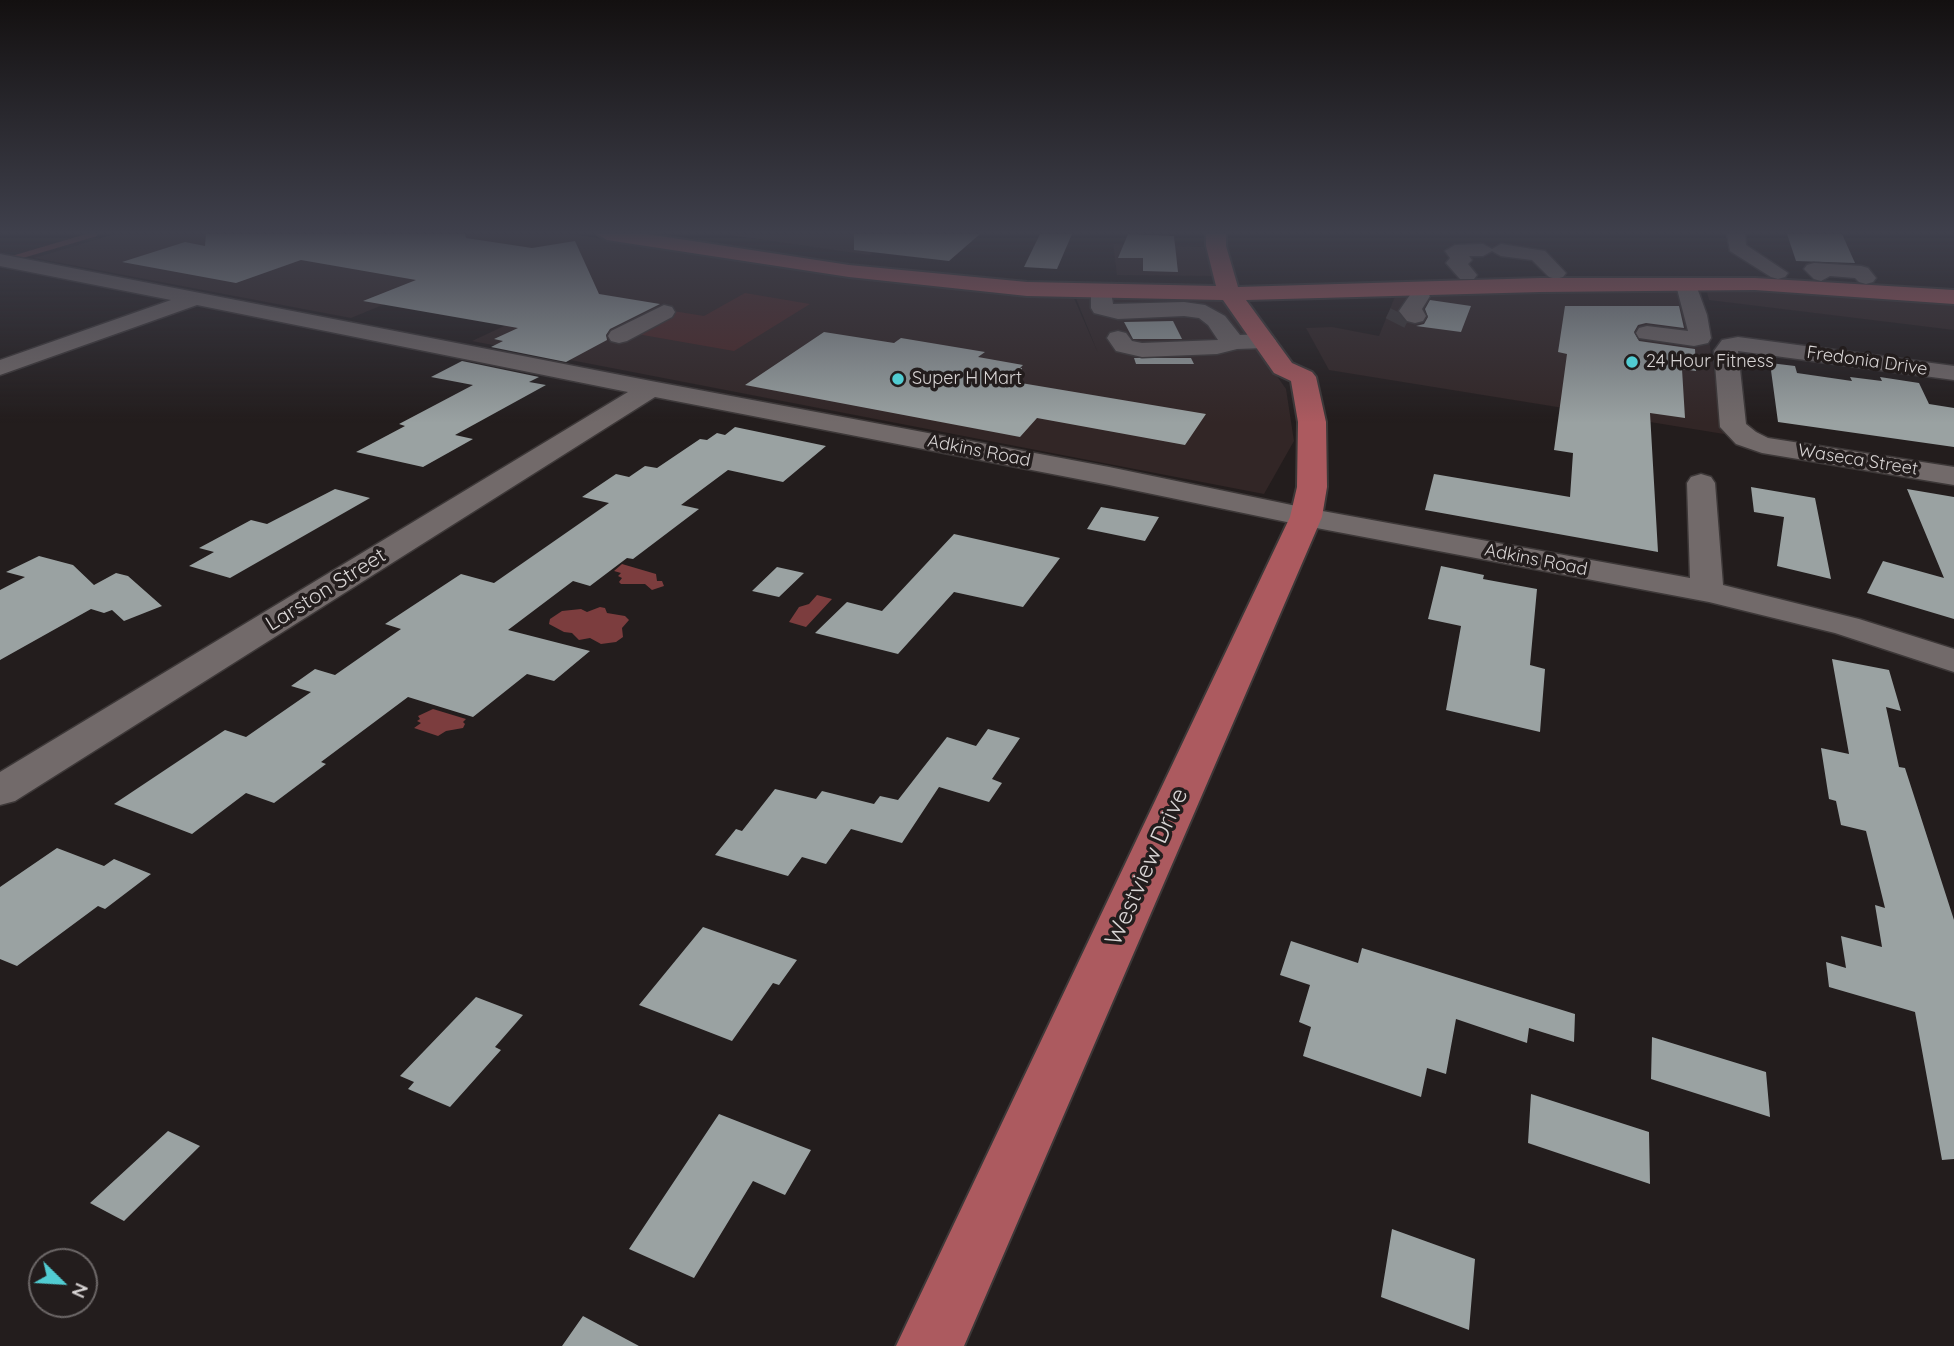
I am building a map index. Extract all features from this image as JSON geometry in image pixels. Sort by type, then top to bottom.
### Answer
[{"type":"main road","points":[[1080,297],[1101,300],[1132,297]]},
{"type":"main road","name":"Westview Drive","points":[[930,1346],[1306,517],[1312,487],[1311,422],[1304,366],[1283,368],[1234,297]]},
{"type":"main road","points":[[1265,297],[1279,317]]},
{"type":"street","name":"Adkins Road","points":[[191,297],[1306,517],[1707,592],[1847,626],[1954,661]]},
{"type":"street","points":[[1647,333],[1700,338],[1690,297]]},
{"type":"street","points":[[0,368],[197,298]]},
{"type":"street","points":[[1101,300],[1124,346],[1142,350],[1217,347],[1236,342],[1264,341]]},
{"type":"street","points":[[1101,300],[1118,312],[1184,309],[1205,312],[1217,321],[1227,337],[1236,342]]},
{"type":"street","points":[[619,336],[667,308]]},
{"type":"street","name":"Fredonia Drive","points":[[1762,445],[1746,438],[1733,427],[1726,351],[1730,345],[1954,373]]},
{"type":"street","name":"Larston Street","points":[[0,791],[651,389]]},
{"type":"street","name":"Waseca Street","points":[[1762,445],[1954,476]]},
{"type":"street","points":[[1701,483],[1707,592]]},
{"type":"shaded area","points":[[239,297],[402,297],[351,318]]},
{"type":"shaded area","points":[[557,297],[1073,297],[1098,353],[1075,297],[1216,300],[1225,302],[1286,389],[1294,441],[1264,494],[472,341],[564,298]]},
{"type":"shaded area","points":[[738,297],[768,297],[810,304],[734,351],[637,334],[673,311],[704,316]]},
{"type":"shaded area","points":[[1395,297],[1702,297],[1724,434],[1329,370],[1306,328],[1332,327],[1379,336]]},
{"type":"shaded area","points":[[1708,297],[1895,297],[1954,301],[1954,330],[1709,300]]},
{"type":"shaded area","points":[[622,564],[656,574],[657,581],[662,581],[664,586],[652,590],[645,584],[621,584],[619,582],[622,578],[618,576],[621,573],[614,571]]},
{"type":"shaded area","points":[[817,595],[832,599],[806,627],[789,622],[799,607],[809,604]]},
{"type":"shaded area","points":[[605,608],[607,613],[625,616],[629,620],[622,628],[623,637],[616,642],[601,644],[590,638],[579,640],[572,633],[549,624],[550,619],[562,611],[581,609],[587,612]]},
{"type":"shaded area","points":[[433,709],[466,719],[463,728],[446,731],[438,736],[414,728],[421,723],[417,721],[420,719],[418,716]]},
{"type":"building","points":[[374,297],[616,297],[660,304],[610,329],[606,335],[607,340],[566,362],[491,347],[503,341],[494,339],[518,328],[363,301]]},
{"type":"building","points":[[1430,300],[1471,306],[1461,332],[1416,326],[1424,324],[1428,317],[1425,309]]},
{"type":"building","points":[[1565,306],[1679,306],[1684,328],[1646,323],[1638,325],[1634,332],[1639,341],[1695,349],[1696,371],[1682,369],[1685,418],[1650,413],[1658,552],[1425,510],[1434,474],[1570,497],[1573,453],[1554,450],[1567,354],[1558,352]]},
{"type":"building","points":[[1173,321],[1182,339],[1133,339],[1124,322]]},
{"type":"building","name":"Super H Mart","points":[[824,332],[894,343],[901,338],[985,352],[978,357],[1023,365],[1020,368],[1021,383],[1206,414],[1185,445],[1037,418],[1020,437],[745,385]]},
{"type":"building","points":[[1134,358],[1191,358],[1194,364],[1136,364]]},
{"type":"building","points":[[462,361],[539,377],[529,382],[546,385],[455,435],[473,439],[423,467],[356,452],[405,426],[399,424],[473,385],[431,377]]},
{"type":"building","points":[[1770,363],[1795,366],[1797,373],[1852,381],[1850,377],[1882,381],[1880,377],[1919,383],[1929,404],[1954,408],[1954,447],[1778,422]]},
{"type":"building","points":[[735,427],[826,446],[783,482],[728,470],[681,505],[699,509],[633,559],[627,558],[590,586],[573,581],[508,630],[590,651],[554,681],[527,674],[473,717],[408,697],[321,762],[326,764],[274,803],[246,793],[192,834],[114,804],[225,730],[246,737],[311,692],[291,686],[315,669],[335,675],[401,629],[385,624],[461,574],[494,583],[609,503],[582,497],[616,474],[629,477],[645,466],[657,468],[700,439],[707,440],[717,433],[725,435]]},
{"type":"building","points":[[1751,487],[1815,498],[1831,579],[1777,566],[1784,517],[1754,512]]},
{"type":"building","points":[[335,489],[370,498],[230,578],[189,566],[214,552],[199,548],[251,520],[267,524]]},
{"type":"building","points":[[1907,489],[1954,497],[1954,619],[1867,593],[1883,561],[1944,578]]},
{"type":"building","points":[[1101,507],[1159,517],[1145,541],[1087,529]]},
{"type":"building","points":[[954,534],[1060,558],[1023,607],[954,592],[898,654],[815,633],[847,602],[882,611]]},
{"type":"building","points":[[39,556],[73,565],[94,585],[116,573],[128,576],[162,606],[124,621],[112,610],[104,613],[91,609],[0,660],[0,590],[25,577],[6,572]]},
{"type":"building","points":[[1441,566],[1484,575],[1483,579],[1537,589],[1530,665],[1545,669],[1540,732],[1446,710],[1461,626],[1428,619]]},
{"type":"building","points":[[777,567],[804,573],[779,597],[752,591]]},
{"type":"building","points":[[1832,659],[1889,670],[1901,711],[1886,707],[1899,767],[1905,768],[1954,920],[1954,1159],[1942,1160],[1915,1012],[1829,987],[1826,962],[1846,968],[1841,936],[1882,947],[1875,905],[1885,908],[1866,831],[1841,825],[1836,801],[1829,799],[1821,748],[1849,754]]},
{"type":"building","points":[[988,729],[1020,738],[992,779],[1002,783],[989,802],[939,787],[902,843],[851,829],[826,864],[802,857],[788,876],[715,855],[736,829],[742,831],[775,789],[816,799],[822,791],[874,804],[880,796],[898,800],[947,737],[976,746]]},
{"type":"building","points":[[57,848],[104,866],[114,859],[151,874],[105,909],[98,906],[17,966],[0,959],[0,887]]},
{"type":"building","points":[[703,927],[797,960],[779,985],[773,983],[732,1041],[639,1005]]},
{"type":"building","points":[[1291,941],[1358,963],[1362,948],[1575,1014],[1574,1042],[1529,1028],[1527,1043],[1456,1019],[1446,1074],[1427,1068],[1421,1097],[1303,1056],[1311,1027],[1299,1022],[1310,985],[1280,975]]},
{"type":"building","points":[[476,997],[523,1015],[495,1047],[501,1050],[450,1107],[408,1089],[414,1082],[400,1076]]},
{"type":"building","points":[[1652,1037],[1766,1072],[1770,1117],[1651,1079]]},
{"type":"building","points":[[1531,1094],[1649,1132],[1650,1184],[1528,1143]]},
{"type":"building","points":[[719,1114],[811,1150],[785,1195],[753,1181],[694,1278],[629,1249]]},
{"type":"building","points":[[168,1131],[200,1146],[124,1221],[90,1203]]},
{"type":"building","points":[[1392,1229],[1475,1259],[1469,1330],[1381,1297]]},
{"type":"building","points":[[583,1316],[639,1346],[562,1346]]},
{"type":"tunnel","points":[[1395,323],[1400,313]]},
{"type":"place","name":"24 Hour Fitness","points":[[1632,362]]},
{"type":"place","name":"Super H Mart","points":[[898,379]]}]
